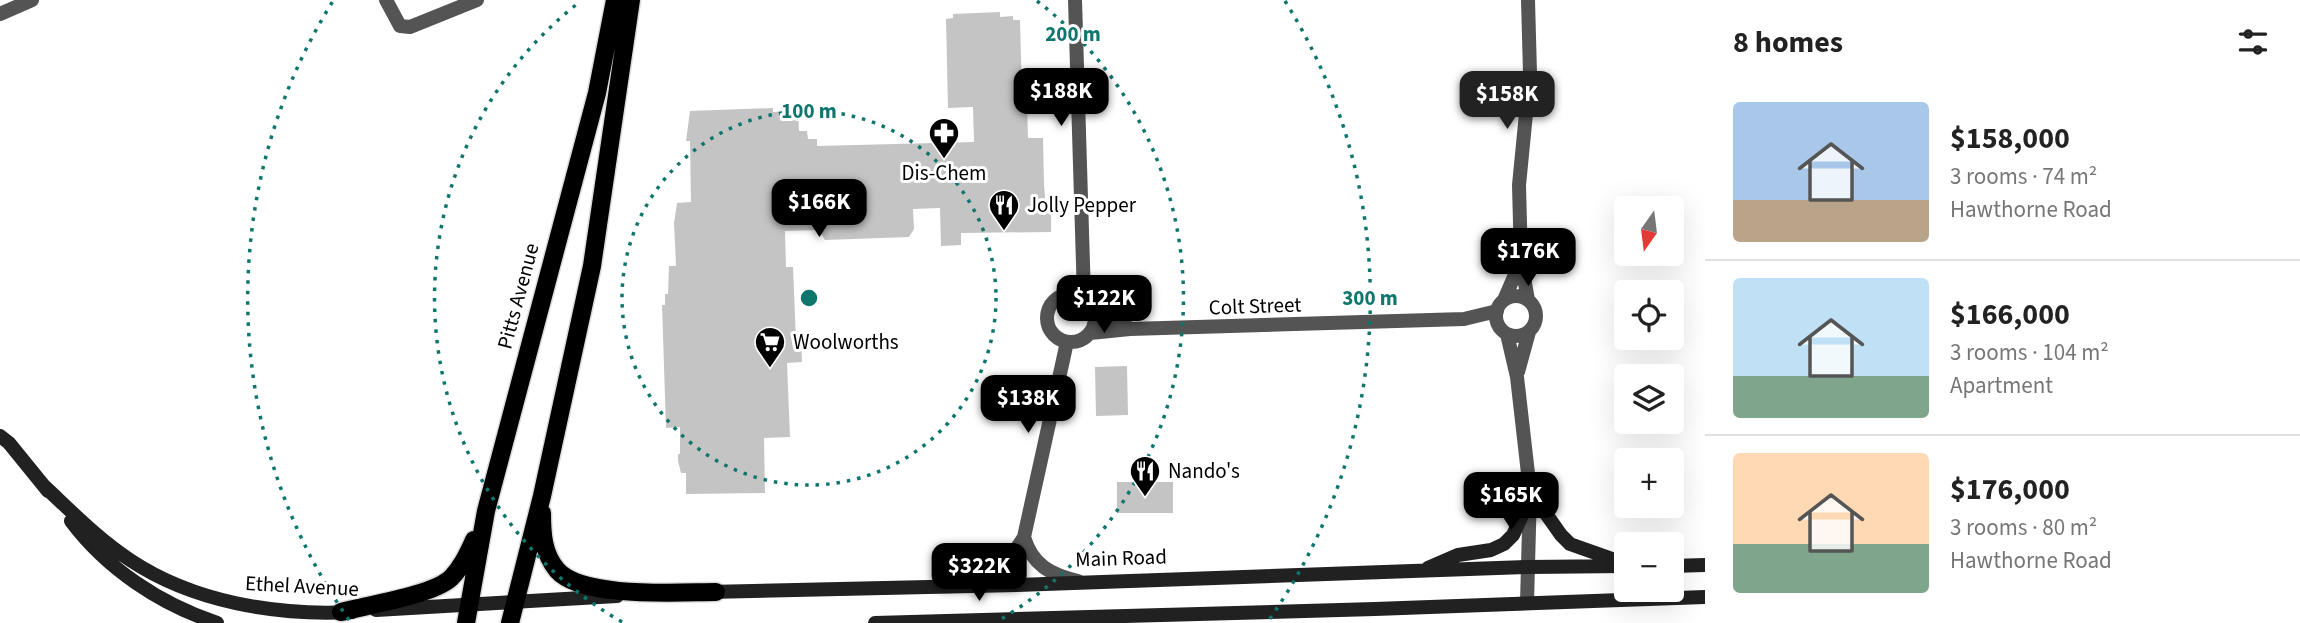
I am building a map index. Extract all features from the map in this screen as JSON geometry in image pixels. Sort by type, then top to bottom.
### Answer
[{"type":"main road","name":"Pitts Avenue","points":[[469,604],[486,511],[597,93],[615,0]]},
{"type":"main road","points":[[510,623],[542,496],[592,266],[631,0]]},
{"type":"main road","name":"Ethel Avenue","points":[[0,436],[9,443],[85,540],[120,571],[151,593],[217,623]]},
{"type":"main road","name":"Ethel Avenue","points":[[44,486],[105,542],[144,569],[179,586],[220,599],[284,610],[341,612],[514,601]]},
{"type":"main road","points":[[1420,570],[1458,555],[1490,550],[1504,544],[1513,535],[1530,495],[1570,544],[1614,561]]},
{"type":"main road","points":[[542,496],[542,531],[546,550],[558,572],[571,581],[589,586],[647,593],[716,592]]},
{"type":"main road","points":[[341,612],[443,584],[466,558],[486,511]]},
{"type":"main road","name":"Main Road","points":[[514,601],[716,592],[1614,565]]},
{"type":"main road","points":[[1684,566],[1705,565]]},
{"type":"main road","points":[[875,623],[1705,597]]},
{"type":"main road","points":[[466,623],[469,604]]},
{"type":"street","points":[[0,14],[32,0]]},
{"type":"street","points":[[386,0],[400,26],[411,27],[477,0]]},
{"type":"street","points":[[1075,0],[1084,297],[1094,310],[1094,326],[1090,333],[1077,341],[1068,342],[1055,336],[1050,329],[1048,314],[1055,300],[1069,294],[1084,297]]},
{"type":"street","points":[[1503,331],[1517,336],[1528,332],[1533,327],[1536,316],[1528,300],[1521,261],[1518,185],[1530,73],[1528,0]]},
{"type":"street","points":[[1069,294],[1083,256]]},
{"type":"street","points":[[1521,261],[1500,306],[1503,331],[1517,377],[1530,495],[1527,603]]},
{"type":"street","points":[[1500,306],[1516,297],[1528,300]]},
{"type":"street","name":"Colt Street","points":[[1090,333],[1130,329],[1464,319],[1500,306]]},
{"type":"street","name":"Colt Street","points":[[1094,310],[1130,329]]},
{"type":"street","name":"Colt Street","points":[[1464,319],[1503,331]]},
{"type":"street","points":[[1517,377],[1528,332]]},
{"type":"street","points":[[951,586],[989,574],[1001,567],[1009,561],[1024,537],[1068,342]]},
{"type":"street","points":[[1024,537],[1034,560],[1045,570],[1062,578],[1085,582]]},
{"type":"building","points":[[1000,12],[1000,17],[1013,16],[1013,20],[1020,20],[1022,95],[1023,103],[1027,102],[1028,138],[1043,138],[1046,209],[1051,209],[1051,232],[961,233],[961,245],[941,246],[940,208],[913,209],[914,229],[909,237],[825,240],[819,230],[785,231],[786,267],[793,267],[796,341],[801,341],[802,362],[787,363],[790,437],[764,438],[765,493],[686,494],[686,473],[681,473],[678,461],[680,427],[666,428],[662,305],[665,305],[665,294],[668,294],[669,266],[676,266],[674,223],[677,203],[691,202],[690,141],[686,141],[690,111],[773,108],[773,112],[798,111],[799,131],[807,131],[808,139],[817,139],[817,146],[974,142],[973,107],[948,108],[946,19],[953,18],[953,14]]},
{"type":"building","points":[[1127,366],[1128,415],[1096,416],[1095,367]]},
{"type":"building","name":"Nando's","points":[[1117,482],[1173,482],[1173,513],[1117,513]]},
{"type":"place","name":"Dis-Chem","points":[[944,160]]},
{"type":"place","name":"Jolly Pepper","points":[[1004,232]]},
{"type":"place","name":"Woolworths","points":[[770,369]]},
{"type":"place","name":"Nando's","points":[[1145,498]]}]
